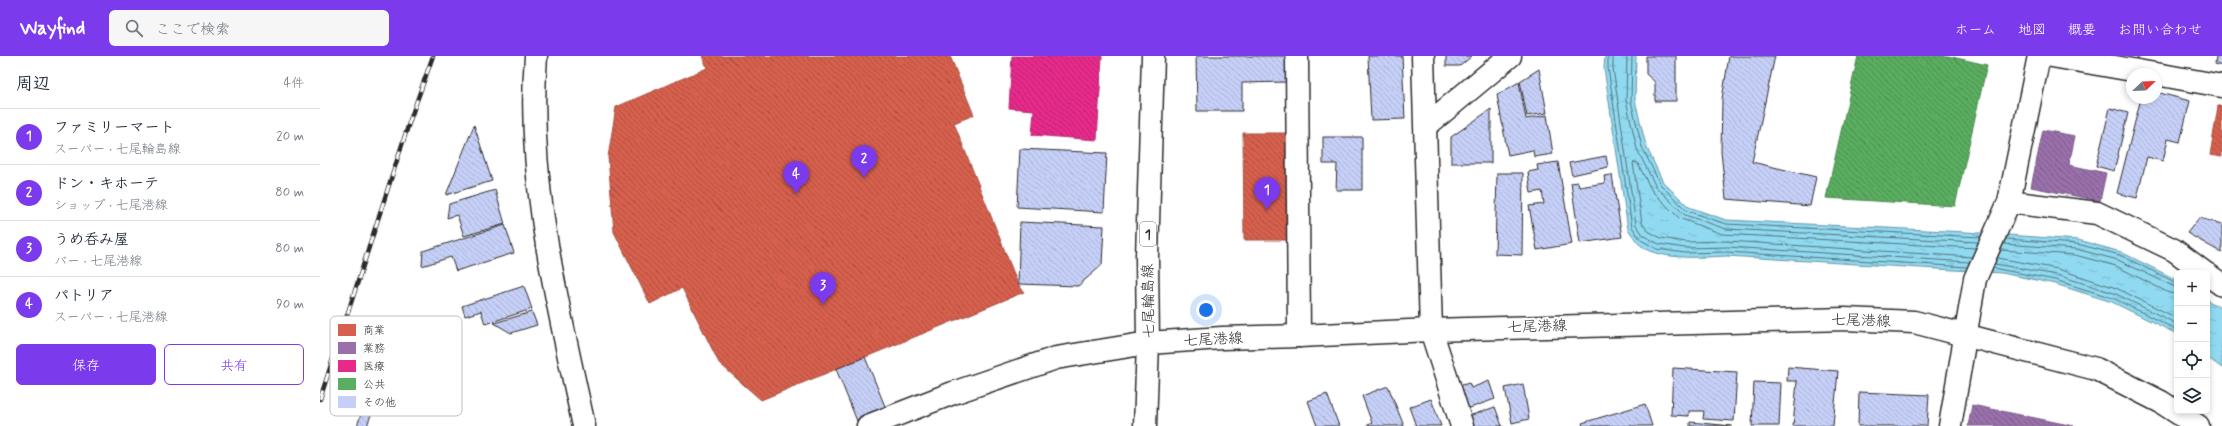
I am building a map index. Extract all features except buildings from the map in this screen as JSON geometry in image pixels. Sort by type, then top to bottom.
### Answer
[{"type":"street","points":[[536,56],[533,97],[542,213],[584,426]]},
{"type":"street","name":"七尾輪島線","points":[[1145,426],[1148,343],[1147,257],[1153,56]]},
{"type":"street","points":[[1297,56],[1299,336]]},
{"type":"street","points":[[1423,56],[1431,330],[1462,426]]},
{"type":"street","points":[[1426,126],[1510,56]]},
{"type":"street","points":[[1950,426],[1975,279],[2008,202],[2039,56]]},
{"type":"street","points":[[2052,56],[2126,69]]},
{"type":"street","points":[[2162,75],[2222,86]]},
{"type":"street","points":[[2008,202],[2097,213],[2174,250],[2201,270]]},
{"type":"street","points":[[2210,277],[2222,285]]},
{"type":"street","name":"七尾港線","points":[[868,426],[953,393],[1056,358],[1148,343],[1222,338],[1431,330],[1845,318],[1914,322],[2096,369],[2161,402],[2198,426]]},
{"type":"water","points":[[1605,56],[1636,56],[1635,100],[1646,146],[1663,182],[1689,207],[1726,220],[1966,232],[2078,240],[2121,252],[2174,278],[2174,333],[2112,302],[2055,284],[2002,273],[1727,256],[1680,257],[1656,253],[1645,248],[1637,242],[1628,229],[1604,68]]},
{"type":"water","points":[[2210,302],[2222,309],[2222,368],[2210,359]]},
{"type":"railway","points":[[347,316],[410,120],[433,56]]},
{"type":"railway","points":[[320,399],[330,368]]},
{"type":"place","name":"ドン・キホーテ","points":[[864,178]]},
{"type":"place","name":"パトリア","points":[[796,194]]},
{"type":"place","name":"ファミリーマート","points":[[1267,210]]},
{"type":"place","name":"うめ呑み屋","points":[[823,305]]}]
